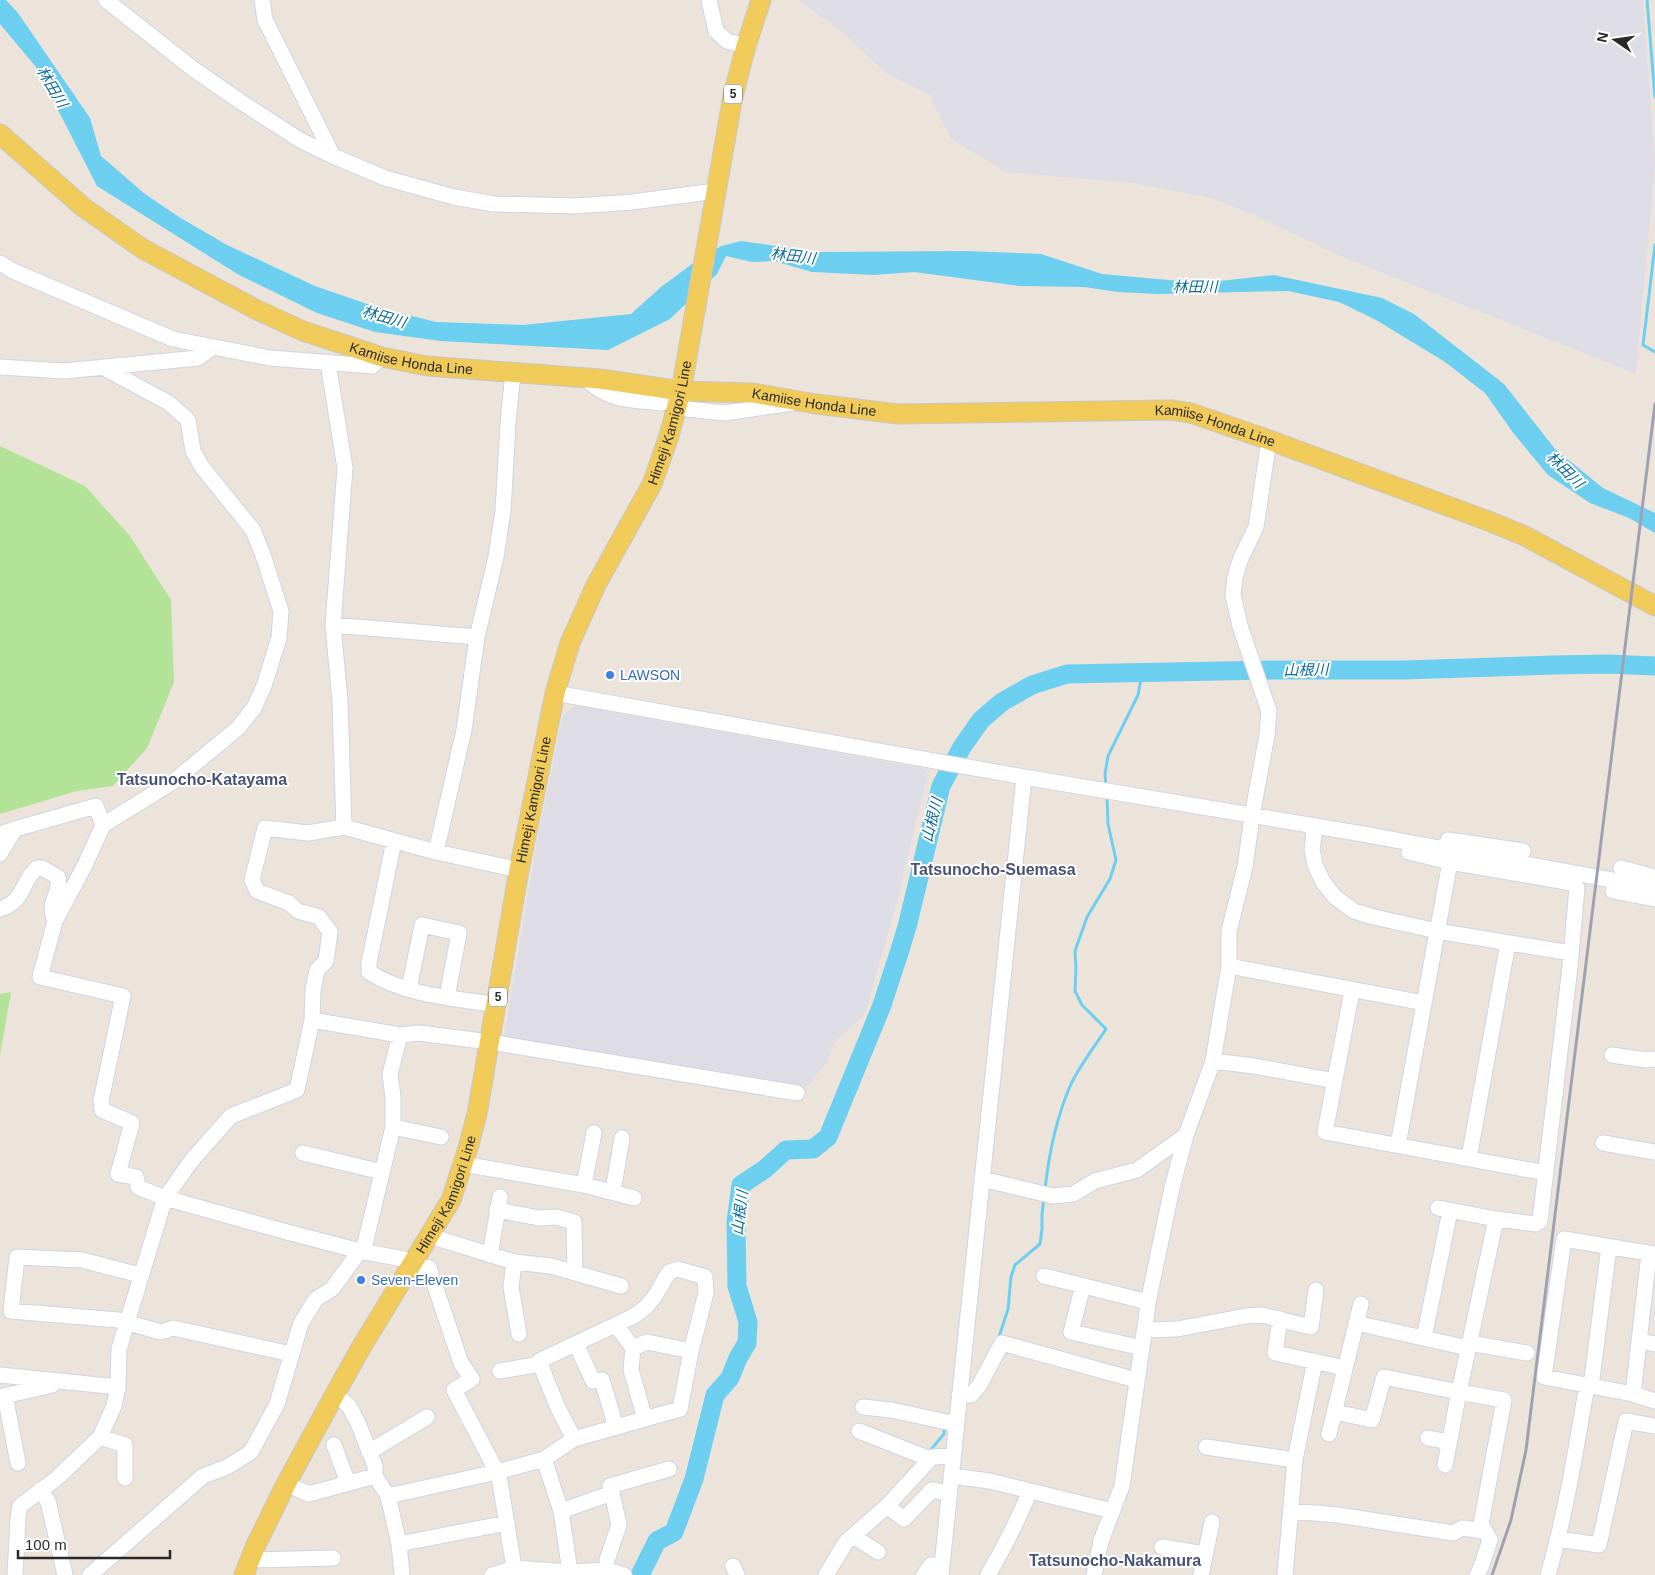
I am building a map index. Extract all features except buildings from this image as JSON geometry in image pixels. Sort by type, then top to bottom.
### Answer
[{"type":"main road","name":"Himeji Kamigori Line","points":[[247,1567],[286,1484],[335,1394],[451,1200],[463,1164],[477,1114],[519,870],[555,693],[570,642],[596,585],[652,484],[669,436],[681,391],[733,96],[746,46],[761,0]]},
{"type":"main road","name":"Kamiise Honda Line","points":[[0,134],[83,207],[143,249],[256,310],[303,331],[382,357],[427,366],[586,378],[681,391],[753,393],[804,402],[898,414],[1171,410],[1192,413],[1525,536],[1655,606]]},
{"type":"street","points":[[106,0],[192,68],[300,140],[384,178],[454,197],[494,204],[576,206],[632,202],[716,191]]},
{"type":"street","points":[[262,0],[265,20],[333,156]]},
{"type":"street","points":[[709,0],[716,31],[726,41],[746,46]]},
{"type":"street","points":[[0,262],[13,271],[173,339],[270,358],[328,363],[372,366],[382,357]]},
{"type":"street","points":[[0,367],[64,371],[198,358],[212,348]]},
{"type":"street","points":[[328,363],[344,468],[333,625],[340,701],[344,827]]},
{"type":"street","points":[[102,366],[169,403],[188,420],[193,451],[202,467],[253,530],[281,611],[279,638],[264,686],[254,708],[238,728],[174,781],[103,825],[85,865],[55,921],[40,977],[84,989],[123,996],[101,1101],[102,1110],[132,1123],[118,1174],[136,1177],[138,1187],[164,1198],[429,1268],[461,1363],[472,1379],[454,1390],[497,1472],[514,1568]]},
{"type":"street","points":[[436,852],[464,730],[477,637],[496,557],[503,510],[513,373]]},
{"type":"street","points":[[586,378],[592,387],[605,394],[619,398],[662,403]]},
{"type":"street","points":[[687,409],[725,413],[804,402]]},
{"type":"street","points":[[1094,1575],[1101,1542],[1122,1486],[1148,1302],[1172,1188],[1186,1135],[1213,1061],[1229,966],[1230,931],[1245,867],[1267,735],[1270,711],[1240,626],[1233,595],[1235,577],[1241,558],[1256,526],[1269,440]]},
{"type":"street","points":[[333,625],[477,637]]},
{"type":"street","points":[[555,693],[1024,777],[1363,834],[1655,888]]},
{"type":"street","points":[[924,1575],[932,1565],[942,1570],[1024,777]]},
{"type":"street","points":[[0,834],[96,806],[103,825]]},
{"type":"street","points":[[1312,826],[1314,836],[1312,848],[1315,865],[1323,882],[1335,897],[1354,911],[1437,931],[1571,953]]},
{"type":"street","points":[[16,1575],[20,1506],[56,1479],[100,1437],[114,1406],[118,1387],[119,1349],[164,1198],[192,1160],[231,1116],[297,1090],[312,1020],[313,990],[317,970],[326,961],[330,932],[319,917],[298,911],[289,903],[257,891],[252,880],[265,828],[308,833],[344,827],[436,852],[519,870]]},
{"type":"street","points":[[0,854],[15,829]]},
{"type":"street","points":[[1363,834],[1384,830],[1524,851]]},
{"type":"street","points":[[1363,834],[1377,844],[1450,862],[1572,883],[1577,888],[1540,1221],[1536,1224],[1444,1210],[1424,1338]]},
{"type":"street","points":[[394,841],[368,963],[369,972],[376,977],[416,992],[497,1005]]},
{"type":"street","points":[[1398,1146],[1450,862]]},
{"type":"street","points":[[0,909],[11,906],[33,872],[38,868],[42,868],[58,878],[60,883],[52,903],[51,913],[55,921]]},
{"type":"street","points":[[1621,868],[1655,877]]},
{"type":"street","points":[[1613,891],[1655,899]]},
{"type":"street","points":[[409,989],[422,925],[458,933],[447,997]]},
{"type":"street","points":[[1469,1158],[1508,943]]},
{"type":"street","points":[[1229,966],[1352,991],[1424,1003]]},
{"type":"street","points":[[1352,991],[1325,1132],[1546,1172]]},
{"type":"street","points":[[312,1020],[400,1035],[419,1033],[490,1042],[798,1093]]},
{"type":"street","points":[[90,1575],[203,1476],[227,1467],[251,1452],[277,1404],[301,1323],[316,1299],[332,1290],[365,1244],[392,1127],[393,1103],[390,1074],[400,1035]]},
{"type":"street","points":[[1612,1056],[1646,1060],[1655,1059]]},
{"type":"street","points":[[1213,1061],[1254,1066],[1335,1081]]},
{"type":"street","points":[[392,1127],[441,1137]]},
{"type":"street","points":[[584,1185],[594,1133]]},
{"type":"street","points":[[982,1179],[1046,1194],[1073,1194],[1095,1181],[1137,1170],[1186,1135]]},
{"type":"street","points":[[613,1192],[622,1138]]},
{"type":"street","points":[[1603,1143],[1655,1152]]},
{"type":"street","points":[[303,1153],[382,1172]]},
{"type":"street","points":[[463,1164],[584,1185],[634,1198]]},
{"type":"street","points":[[490,1255],[498,1204],[539,1218],[556,1217],[574,1222],[574,1273]]},
{"type":"street","points":[[1445,1466],[1496,1219]]},
{"type":"street","points":[[430,1236],[514,1262],[550,1266],[621,1286]]},
{"type":"street","points":[[1633,1394],[1639,1341],[1650,1296],[1652,1254],[1564,1239],[1544,1377],[1633,1394],[1655,1401]]},
{"type":"street","points":[[1548,1575],[1558,1539],[1589,1386],[1609,1247]]},
{"type":"street","points":[[140,1274],[82,1260],[17,1257],[11,1311],[126,1322],[161,1332],[173,1328],[291,1354]]},
{"type":"street","points":[[514,1262],[511,1287],[519,1334]]},
{"type":"street","points":[[388,1496],[497,1472],[544,1459],[574,1439],[680,1409],[691,1351],[706,1294],[705,1277],[678,1269],[669,1272],[656,1296],[634,1316],[539,1361],[558,1408],[574,1439]]},
{"type":"street","points":[[1044,1276],[1148,1302]]},
{"type":"street","points":[[1083,1286],[1072,1332],[1142,1348]]},
{"type":"street","points":[[1145,1330],[1177,1329],[1246,1316],[1262,1315],[1311,1327],[1316,1290]]},
{"type":"street","points":[[1329,1434],[1361,1304]]},
{"type":"street","points":[[1280,1319],[1275,1353],[1346,1368]]},
{"type":"street","points":[[1356,1323],[1469,1346],[1527,1353]]},
{"type":"street","points":[[616,1325],[633,1348],[631,1370],[645,1419]]},
{"type":"street","points":[[1639,1341],[1655,1344]]},
{"type":"street","points":[[633,1348],[648,1342],[691,1351]]},
{"type":"street","points":[[576,1344],[597,1380],[616,1427]]},
{"type":"street","points":[[959,1395],[971,1395],[979,1386],[1002,1344],[1136,1380]]},
{"type":"street","points":[[1285,1575],[1295,1460],[1315,1361]]},
{"type":"street","points":[[500,1371],[540,1364]]},
{"type":"street","points":[[0,1375],[118,1387]]},
{"type":"street","points":[[1334,1412],[1372,1420],[1384,1378],[1504,1400],[1481,1524],[1490,1540],[1482,1566],[1477,1575]]},
{"type":"street","points":[[18,1463],[3,1397],[64,1382]]},
{"type":"street","points":[[335,1394],[349,1406],[358,1422],[375,1466],[375,1476],[388,1496],[399,1544],[402,1575]]},
{"type":"street","points":[[863,1407],[891,1410],[956,1424]]},
{"type":"street","points":[[369,1452],[427,1417]]},
{"type":"street","points":[[1558,1539],[1598,1546],[1626,1421],[1655,1426]]},
{"type":"street","points":[[859,1431],[930,1459]]},
{"type":"street","points":[[100,1437],[125,1445],[125,1478]]},
{"type":"street","points":[[1428,1438],[1450,1442]]},
{"type":"street","points":[[334,1445],[348,1483]]},
{"type":"street","points":[[1206,1447],[1295,1460]]},
{"type":"street","points":[[826,1575],[846,1542],[887,1506],[932,1457],[953,1456]]},
{"type":"street","points":[[544,1459],[561,1511],[570,1572]]},
{"type":"street","points":[[606,1570],[607,1560],[619,1524],[610,1486],[669,1469]]},
{"type":"street","points":[[286,1484],[309,1494],[375,1476]]},
{"type":"street","points":[[951,1476],[990,1481],[1112,1510]]},
{"type":"street","points":[[40,1490],[48,1502],[65,1575]]},
{"type":"street","points":[[887,1506],[904,1519],[932,1490],[949,1493]]},
{"type":"street","points":[[988,1575],[1015,1527],[1030,1491]]},
{"type":"street","points":[[561,1511],[612,1493]]},
{"type":"street","points":[[1291,1511],[1338,1515],[1453,1533],[1462,1528],[1485,1530]]},
{"type":"street","points":[[1201,1575],[1212,1522]]},
{"type":"street","points":[[399,1544],[506,1523]]},
{"type":"street","points":[[853,1536],[878,1552]]},
{"type":"street","points":[[1162,1547],[1205,1554]]},
{"type":"street","points":[[247,1567],[333,1558]]},
{"type":"street","points":[[492,1575],[514,1568],[570,1572],[606,1570],[624,1575]]},
{"type":"shaded area","points":[[798,0],[1643,0],[1655,163],[1636,374],[1338,255],[1252,214],[1211,198],[1133,183],[1006,172],[950,138],[930,95],[886,73],[840,30]]},
{"type":"shaded area","points":[[575,705],[925,769],[928,774],[895,909],[865,1014],[835,1042],[826,1063],[807,1087],[798,1088],[504,1038],[538,835],[563,715]]},
{"type":"green space","points":[[0,446],[85,486],[130,536],[171,600],[174,682],[147,748],[113,786],[77,791],[0,814]]},
{"type":"green space","points":[[11,992],[0,1055],[0,994]]},
{"type":"water","name":"林田川","points":[[0,0],[6,0],[18,13],[90,118],[101,156],[145,194],[179,217],[227,245],[315,286],[376,307],[436,322],[523,325],[631,314],[661,287],[692,264],[721,246],[741,241],[819,252],[966,251],[1041,254],[1102,274],[1202,283],[1274,275],[1382,298],[1414,314],[1504,384],[1555,449],[1603,488],[1655,513],[1655,533],[1629,518],[1590,503],[1548,475],[1514,434],[1485,393],[1445,362],[1376,320],[1339,302],[1288,291],[1158,294],[1118,292],[1084,287],[1019,286],[914,272],[874,275],[812,272],[774,261],[752,262],[726,256],[717,274],[670,319],[608,350],[440,341],[375,332],[317,313],[239,275],[97,186],[36,67],[0,24]]},
{"type":"waterway","points":[[1647,0],[1655,97]]},
{"type":"waterway","points":[[1655,245],[1643,345],[1655,352]]},
{"type":"waterway","name":"山根川","points":[[640,1575],[657,1541],[674,1532],[694,1479],[715,1395],[730,1378],[738,1358],[747,1343],[748,1322],[737,1286],[736,1222],[741,1185],[765,1169],[786,1150],[813,1149],[828,1137],[882,1005],[898,956],[907,927],[941,786],[962,747],[981,720],[1002,702],[1032,685],[1067,674],[1272,670],[1405,670],[1607,664],[1655,666]]},
{"type":"waterway","points":[[1106,787],[1105,774],[1108,756],[1138,695],[1142,673]]},
{"type":"waterway","points":[[1045,1189],[1054,1136],[1061,1110],[1078,1071],[1106,1029],[1082,1005],[1075,991],[1075,951],[1087,917],[1110,879],[1116,860],[1108,824],[1107,796]]},
{"type":"waterway","points":[[998,1340],[1008,1309],[1011,1277],[1015,1265],[1040,1244],[1044,1198]]},
{"type":"waterway","points":[[928,1453],[944,1434],[944,1425]]},
{"type":"railway","points":[[1492,1575],[1511,1520],[1526,1450],[1655,404]]},
{"type":"place","name":"LAWSON","points":[[610,675]]},
{"type":"place","name":"Seven-Eleven","points":[[361,1280]]},
{"type":"district","name":"Tatsunocho-Katayama","points":[[202,779]]},
{"type":"district","name":"Tatsunocho-Suemasa","points":[[993,869]]},
{"type":"district","name":"Tatsunocho-Nakamura","points":[[1115,1560]]}]
